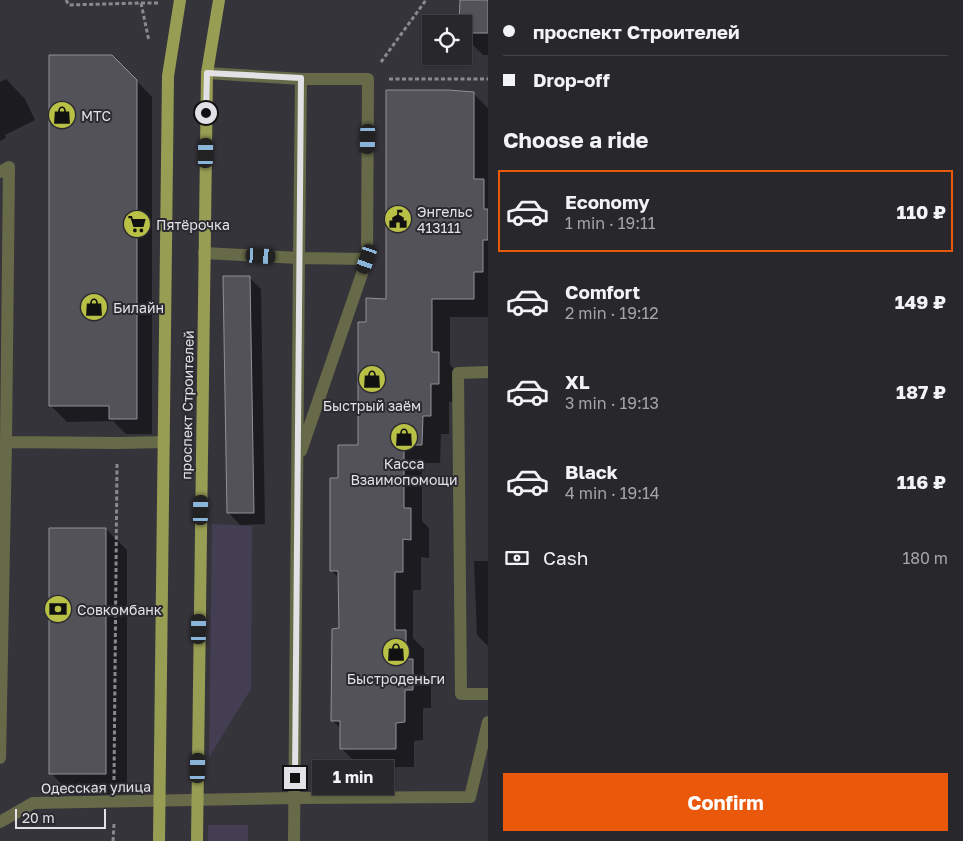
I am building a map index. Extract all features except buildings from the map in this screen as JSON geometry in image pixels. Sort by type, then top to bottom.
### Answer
[{"type":"main road","name":"проспект Строителей","points":[[159,841],[168,76],[180,0]]},
{"type":"main road","name":"проспект Строителей","points":[[197,841],[207,73],[219,0]]},
{"type":"street","points":[[207,73],[368,79],[367,259],[298,461]]},
{"type":"street","points":[[294,841],[301,78]]},
{"type":"street","points":[[0,172],[9,167],[0,758]]},
{"type":"street","points":[[204,253],[299,258],[367,259]]},
{"type":"street","points":[[488,372],[458,373],[461,694],[488,694]]},
{"type":"street","points":[[6,442],[118,444],[164,442]]},
{"type":"street","name":"Одесская улица","points":[[0,822],[33,803],[470,796],[488,722]]},
{"type":"path","points":[[66,0],[69,5],[141,3],[149,39],[149,49]]},
{"type":"path","points":[[368,79],[426,0]]},
{"type":"path","points":[[368,79],[488,79]]},
{"type":"path","points":[[113,841],[118,444]]},
{"type":"shaded area","points":[[212,524],[252,526],[251,689],[209,757]]},
{"type":"shaded area","points":[[208,825],[248,825],[248,841],[208,841]]},
{"type":"place","name":"МТС","points":[[62,115]]},
{"type":"place","name":"Энгельс 413111","points":[[398,219]]},
{"type":"place","name":"Пятёрочка","points":[[137,224]]},
{"type":"place","name":"Билайн","points":[[94,307]]},
{"type":"place","name":"Быстрый заём","points":[[372,379]]},
{"type":"place","name":"Касса Взаимопомощи","points":[[404,437]]},
{"type":"place","name":"Совкомбанк","points":[[58,609]]},
{"type":"place","name":"Быстроденьги","points":[[396,652]]},
{"type":"route","points":[[206,113],[207,73],[301,78],[295,778]]}]
